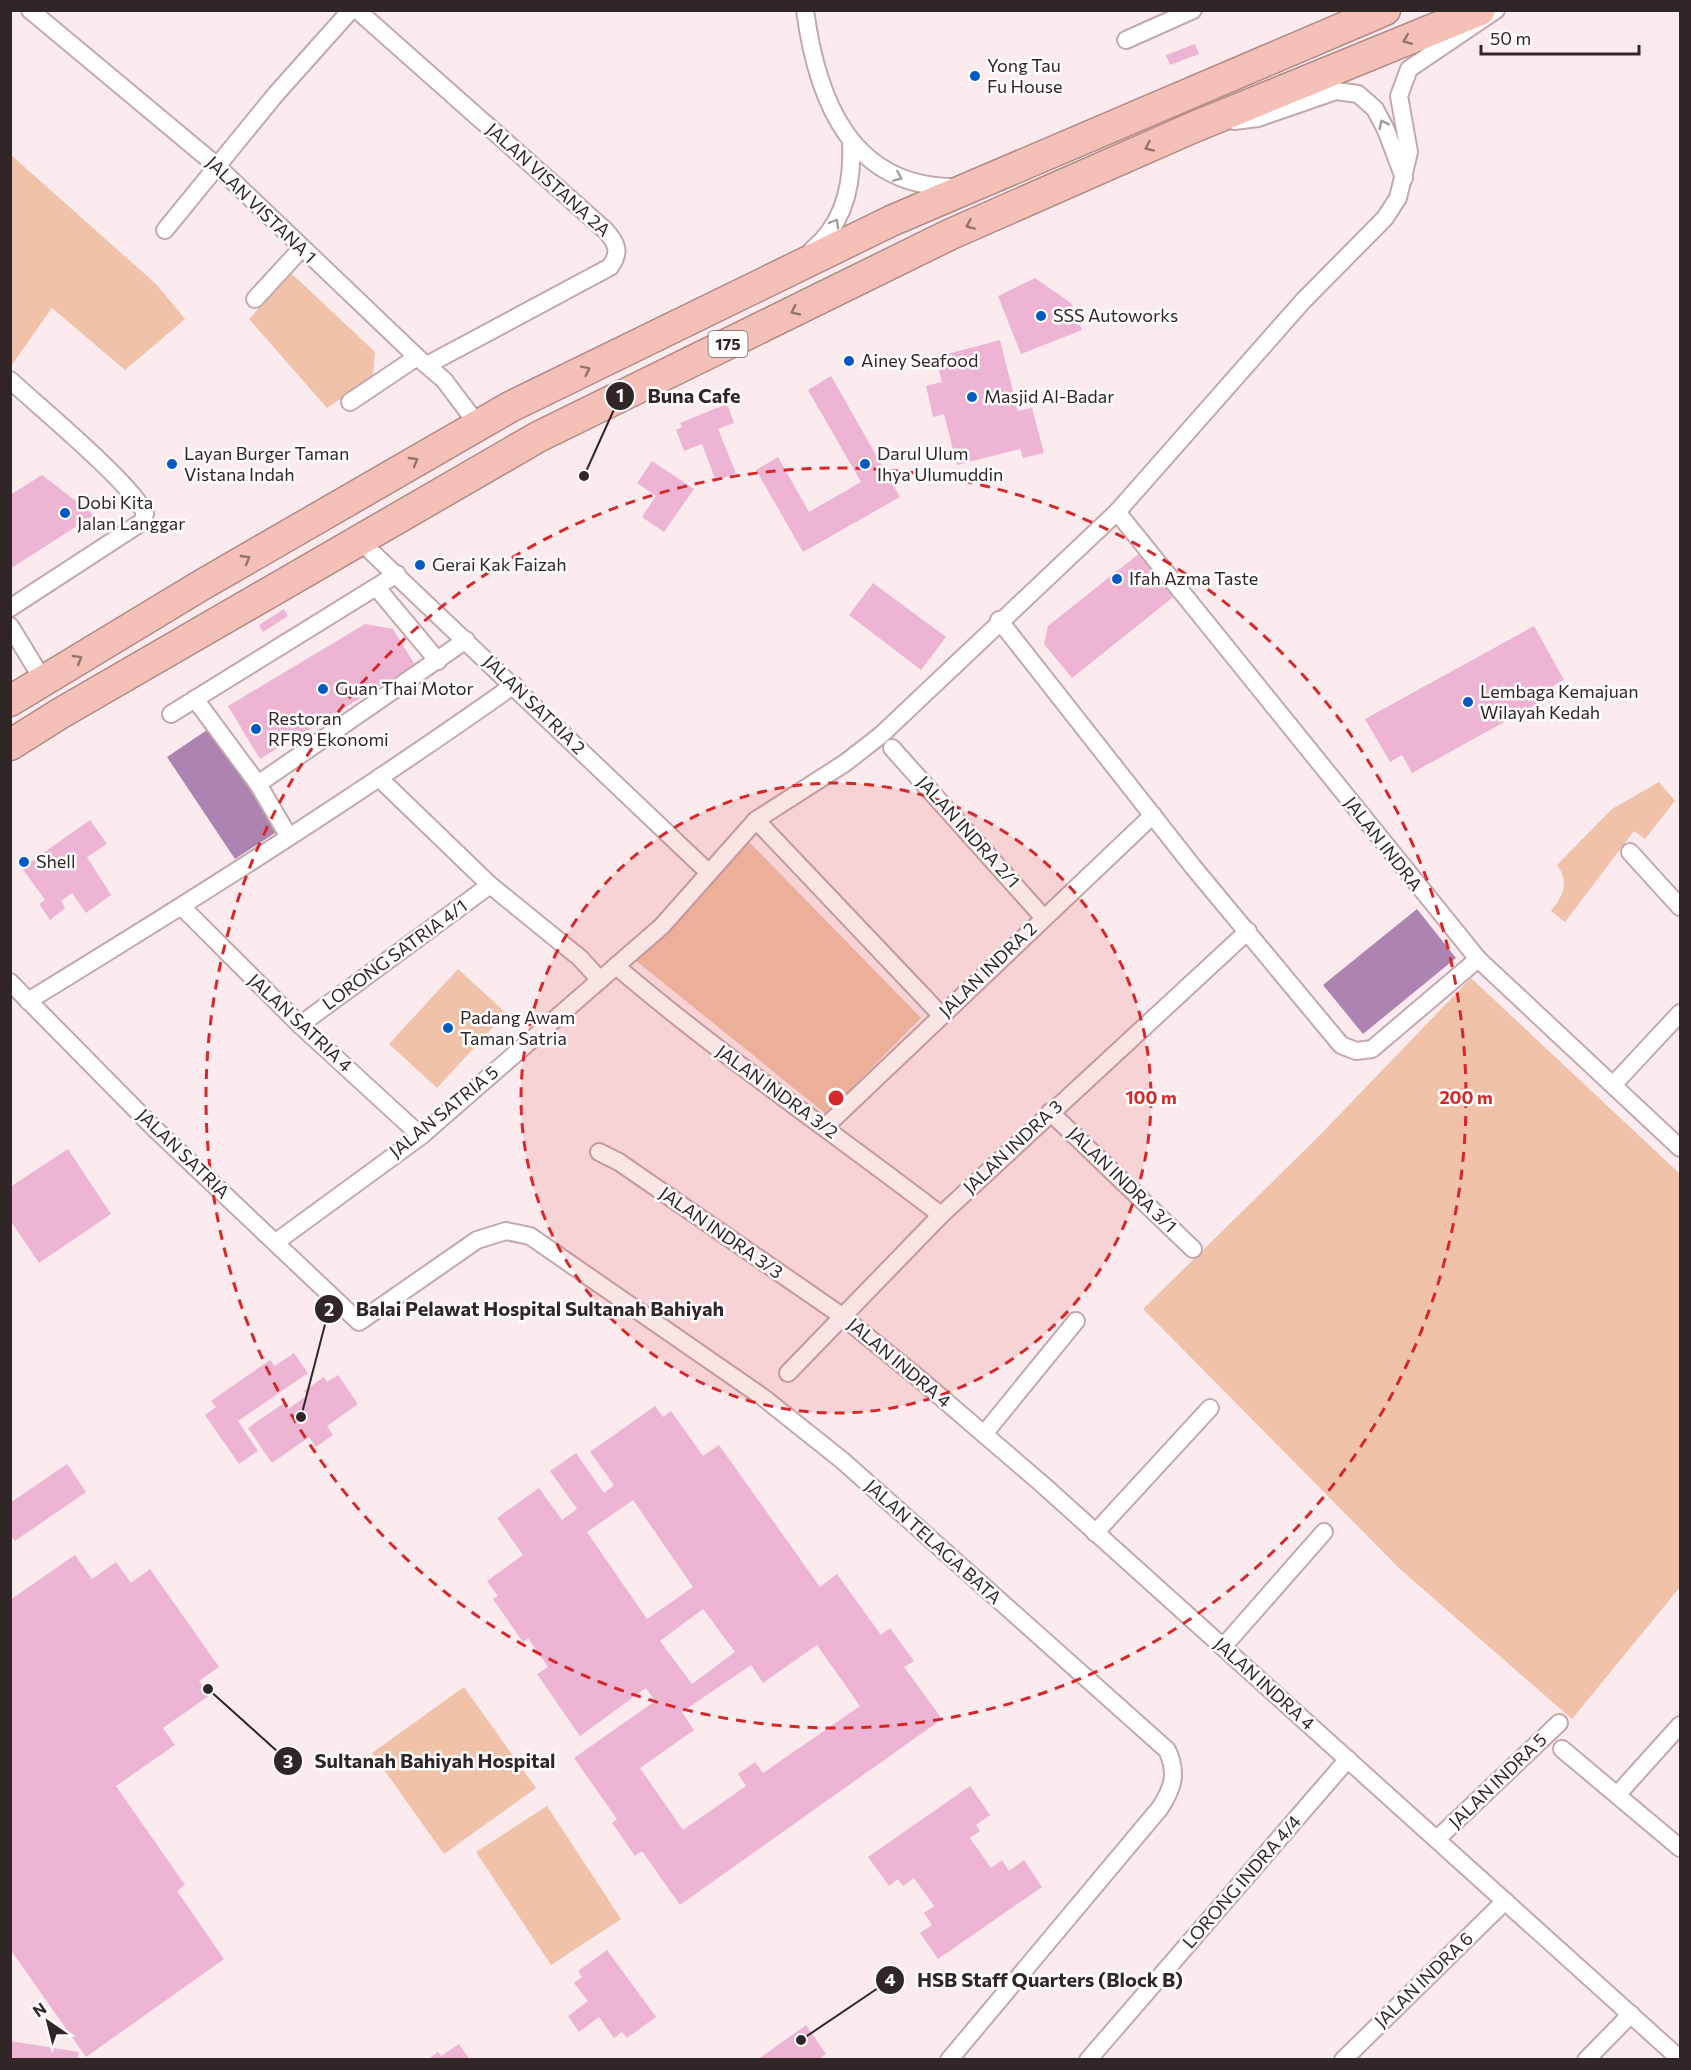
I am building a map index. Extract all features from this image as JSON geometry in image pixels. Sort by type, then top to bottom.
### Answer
[{"type":"highway","name":"175","points":[[10,745],[538,437],[951,234],[1194,127],[1480,10]]},
{"type":"highway","name":"175","points":[[10,701],[200,586],[478,425],[777,276],[973,185],[1375,12]]},
{"type":"street","name":"JALAN VISTANA 1","points":[[30,10],[217,166],[301,249],[444,380],[478,425]]},
{"type":"street","points":[[165,230],[276,94],[351,10]]},
{"type":"street","name":"JALAN VISTANA 2A","points":[[357,10],[605,230],[617,246],[618,252],[610,267],[422,361]]},
{"type":"street","points":[[805,10],[810,51],[821,86],[851,143],[876,165],[906,180],[939,187],[973,185]]},
{"type":"street","points":[[1126,40],[1193,10]]},
{"type":"street","name":"JALAN SATRIA 5","points":[[276,1242],[421,1136],[662,926],[707,871],[756,819],[785,798],[845,763],[881,735],[999,620],[1117,512],[1303,301],[1385,218],[1398,198],[1409,152],[1399,96],[1409,69],[1496,10]]},
{"type":"street","points":[[1194,127],[1258,118],[1336,91],[1358,94],[1375,109],[1386,130],[1404,178]]},
{"type":"street","points":[[777,276],[818,246],[831,232],[840,215],[851,180],[851,143]]},
{"type":"street","points":[[255,299],[301,249]]},
{"type":"street","points":[[350,402],[422,361]]},
{"type":"street","points":[[10,380],[122,483],[144,509],[142,522],[10,608]]},
{"type":"street","name":"JALAN INDRA","points":[[1117,512],[1478,959],[1680,1148]]},
{"type":"street","name":"JALAN SATRIA 2","points":[[359,540],[707,871]]},
{"type":"street","points":[[171,714],[397,574]]},
{"type":"street","points":[[376,588],[438,661]]},
{"type":"street","points":[[999,620],[1153,815],[1341,1045],[1356,1051],[1372,1049],[1478,959]]},
{"type":"street","points":[[10,626],[43,680]]},
{"type":"street","points":[[258,784],[466,640]]},
{"type":"street","points":[[28,1000],[182,907],[379,778],[514,685]]},
{"type":"street","points":[[195,699],[258,784],[289,837]]},
{"type":"street","name":"JALAN INDRA 2/1","points":[[892,748],[1043,917]]},
{"type":"street","points":[[379,778],[490,885],[580,958],[600,980]]},
{"type":"street","name":"JALAN INDRA 2","points":[[826,1126],[1043,917],[1153,815]]},
{"type":"street","points":[[756,819],[941,1015]]},
{"type":"street","points":[[1630,852],[1680,907]]},
{"type":"street","name":"LORONG SATRIA 4/1","points":[[300,1025],[490,885]]},
{"type":"street","name":"JALAN SATRIA 4","points":[[182,907],[300,1025],[421,1136]]},
{"type":"street","name":"JALAN INDRA 3","points":[[788,1373],[941,1215],[1248,931]]},
{"type":"street","name":"JALAN INDRA 3/2","points":[[616,966],[677,1018],[826,1126],[941,1215]]},
{"type":"street","name":"JALAN SATRIA","points":[[10,982],[155,1129],[359,1322]]},
{"type":"street","points":[[1613,1085],[1680,1013]]},
{"type":"street","name":"JALAN INDRA 3/1","points":[[1050,1112],[1193,1249]]},
{"type":"street","name":"JALAN INDRA 3/3","points":[[599,1152],[619,1162],[842,1316]]},
{"type":"street","name":"JALAN TELAGA BATA","points":[[359,1322],[477,1240],[506,1231],[530,1236],[764,1398],[834,1454],[1167,1750],[1173,1763],[1175,1776],[1171,1791],[1160,1808],[949,2060]]},
{"type":"street","name":"JALAN INDRA 4","points":[[842,1316],[984,1434],[1680,2059]]},
{"type":"street","points":[[984,1434],[1076,1321]]},
{"type":"street","points":[[1095,1533],[1210,1408]]},
{"type":"street","points":[[1223,1647],[1324,1532]]},
{"type":"street","name":"JALAN INDRA 5","points":[[1437,1839],[1559,1723]]},
{"type":"street","points":[[1617,1795],[1680,1725]]},
{"type":"street","points":[[1562,1749],[1680,1848]]},
{"type":"street","name":"LORONG INDRA 4/4","points":[[1088,2060],[1348,1759]]},
{"type":"street","name":"JALAN INDRA 6","points":[[1343,2060],[1505,1901]]},
{"type":"street","points":[[1586,2060],[1631,2014]]},
{"type":"shaded area","points":[[11,155],[156,284],[185,319],[125,370],[52,308],[11,366]]},
{"type":"shaded area","points":[[291,273],[375,352],[373,377],[327,408],[249,319]]},
{"type":"shaded area","points":[[210,728],[278,831],[235,859],[167,757]]},
{"type":"shaded area","points":[[1659,782],[1675,801],[1645,839],[1634,831],[1565,922],[1551,911],[1562,895],[1564,884],[1557,865],[1612,809]]},
{"type":"shaded area","points":[[748,841],[921,1018],[826,1114],[630,956]]},
{"type":"shaded area","points":[[1417,909],[1456,958],[1363,1034],[1323,985]]},
{"type":"shaded area","name":"Padang Awam Taman Satria","points":[[458,969],[506,1013],[437,1088],[389,1044]]},
{"type":"shaded area","points":[[1471,978],[1680,1174],[1680,1587],[1572,1719],[1400,1569],[1143,1309],[1317,1138]]},
{"type":"shaded area","points":[[464,1687],[536,1788],[444,1854],[372,1753]]},
{"type":"shaded area","points":[[547,1806],[621,1919],[551,1965],[476,1852]]},
{"type":"building","points":[[1195,44],[1199,54],[1170,65],[1166,55]]},
{"type":"building","name":"SSS Autoworks","points":[[1035,278],[1071,303],[1082,330],[1021,354],[998,296]]},
{"type":"building","name":"Masjid Al-Badar","points":[[1000,340],[1018,411],[1032,408],[1044,453],[1023,458],[1020,449],[957,465],[944,414],[933,417],[926,386],[942,382],[936,357]]},
{"type":"building","name":"Darul Ulum Ihya Ulumuddin","points":[[831,376],[900,497],[803,552],[756,470],[778,457],[809,512],[861,482],[808,390]]},
{"type":"building","points":[[727,404],[734,423],[718,429],[736,473],[716,481],[702,444],[684,451],[676,430],[682,427],[680,423]]},
{"type":"building","points":[[652,461],[694,489],[664,532],[642,517],[656,496],[637,483]]},
{"type":"building","points":[[42,475],[94,515],[10,569],[10,495]]},
{"type":"building","points":[[1141,552],[1177,594],[1072,678],[1044,644],[1048,626]]},
{"type":"building","points":[[873,583],[946,637],[921,670],[849,615]]},
{"type":"building","points":[[284,609],[288,616],[263,632],[259,625]]},
{"type":"building","points":[[365,624],[393,629],[415,665],[260,759],[228,706]]},
{"type":"building","name":"Lembaga Kemajuan Wilayah Kedah","points":[[1534,626],[1564,680],[1553,686],[1557,693],[1412,773],[1402,755],[1390,762],[1365,719]]},
{"type":"building","points":[[90,820],[107,844],[87,857],[111,895],[86,913],[72,893],[61,901],[65,908],[50,920],[39,904],[45,900],[22,868]]},
{"type":"building","points":[[68,1149],[111,1214],[39,1263],[10,1220],[10,1187]]},
{"type":"building","points":[[294,1353],[308,1373],[238,1421],[258,1451],[239,1464],[205,1415],[216,1407],[211,1401],[270,1360],[275,1366]]},
{"type":"building","points":[[338,1375],[358,1404],[327,1426],[333,1435],[316,1447],[309,1437],[272,1463],[248,1428],[284,1403],[288,1409],[308,1395],[304,1391],[324,1377],[327,1382]]},
{"type":"building","points":[[655,1406],[663,1417],[671,1411],[703,1456],[719,1445],[820,1587],[837,1574],[881,1635],[890,1628],[914,1661],[904,1667],[942,1719],[680,1905],[642,1851],[635,1856],[612,1823],[617,1819],[574,1758],[655,1701],[646,1688],[580,1736],[537,1674],[548,1667],[528,1638],[523,1642],[493,1599],[498,1596],[487,1581],[523,1555],[497,1518],[539,1488],[562,1520],[577,1509],[550,1471],[576,1453],[604,1493],[614,1485],[590,1452]],"holes":[[[633,1500],[693,1587],[647,1619],[587,1532]],[[703,1609],[735,1652],[692,1684],[660,1641]],[[817,1645],[860,1706],[763,1773],[755,1762],[738,1774],[746,1786],[683,1830],[640,1768],[694,1730],[682,1712],[751,1665],[763,1683]]]},
{"type":"building","points":[[67,1464],[86,1492],[15,1541],[10,1535],[10,1503]]},
{"type":"building","points":[[75,1555],[92,1579],[116,1562],[131,1583],[150,1569],[219,1667],[199,1681],[210,1695],[163,1728],[175,1745],[116,1786],[185,1885],[177,1891],[224,1959],[86,2057],[10,1949],[10,1600]]},
{"type":"building","points":[[970,1786],[990,1815],[976,1825],[980,1831],[970,1838],[991,1868],[1002,1860],[1009,1871],[1024,1860],[1042,1887],[938,1959],[920,1933],[932,1925],[924,1913],[934,1906],[914,1878],[903,1886],[898,1879],[889,1886],[868,1857]]},
{"type":"building","points":[[607,1950],[656,2017],[627,2038],[622,2032],[614,2038],[599,2017],[579,2032],[568,2016],[588,2001],[574,1983],[582,1977],[578,1971]]},
{"type":"building","points":[[806,2025],[826,2054],[818,2060],[757,2060]]},
{"type":"building","points":[[10,2041],[79,2052],[77,2060],[10,2060]]},
{"type":"building","points":[[459,2044],[470,2060],[427,2060],[438,2052],[441,2056]]},
{"type":"place","name":"Yong Tau Fu House","points":[[975,76]]},
{"type":"place","name":"SSS Autoworks","points":[[1041,316]]},
{"type":"place","name":"Ainey Seafood","points":[[849,361]]},
{"type":"place","name":"Masjid Al-Badar","points":[[972,397]]},
{"type":"place","name":"Layan Burger Taman Vistana Indah","points":[[172,464]]},
{"type":"place","name":"Darul Ulum Ihya Ulumuddin","points":[[865,464]]},
{"type":"place","name":"Buna Cafe","points":[[584,476]]},
{"type":"place","name":"Dobi Kita Jalan Langgar","points":[[65,513]]},
{"type":"place","name":"Gerai Kak Faizah","points":[[420,565]]},
{"type":"place","name":"Ifah Azma Taste","points":[[1117,579]]},
{"type":"place","name":"Guan Thai Motor","points":[[323,689]]},
{"type":"place","name":"Lembaga Kemajuan Wilayah Kedah","points":[[1468,702]]},
{"type":"place","name":"Restoran RFR9 Ekonomi","points":[[256,729]]},
{"type":"place","name":"Shell","points":[[24,862]]},
{"type":"place","name":"Padang Awam Taman Satria","points":[[448,1028]]},
{"type":"place","name":"Balai Pelawat Hospital Sultanah Bahiyah","points":[[301,1417]]},
{"type":"place","name":"Sultanah Bahiyah Hospital","points":[[208,1689]]},
{"type":"place","name":"HSB Staff Quarters (Block B)","points":[[801,2040]]}]
